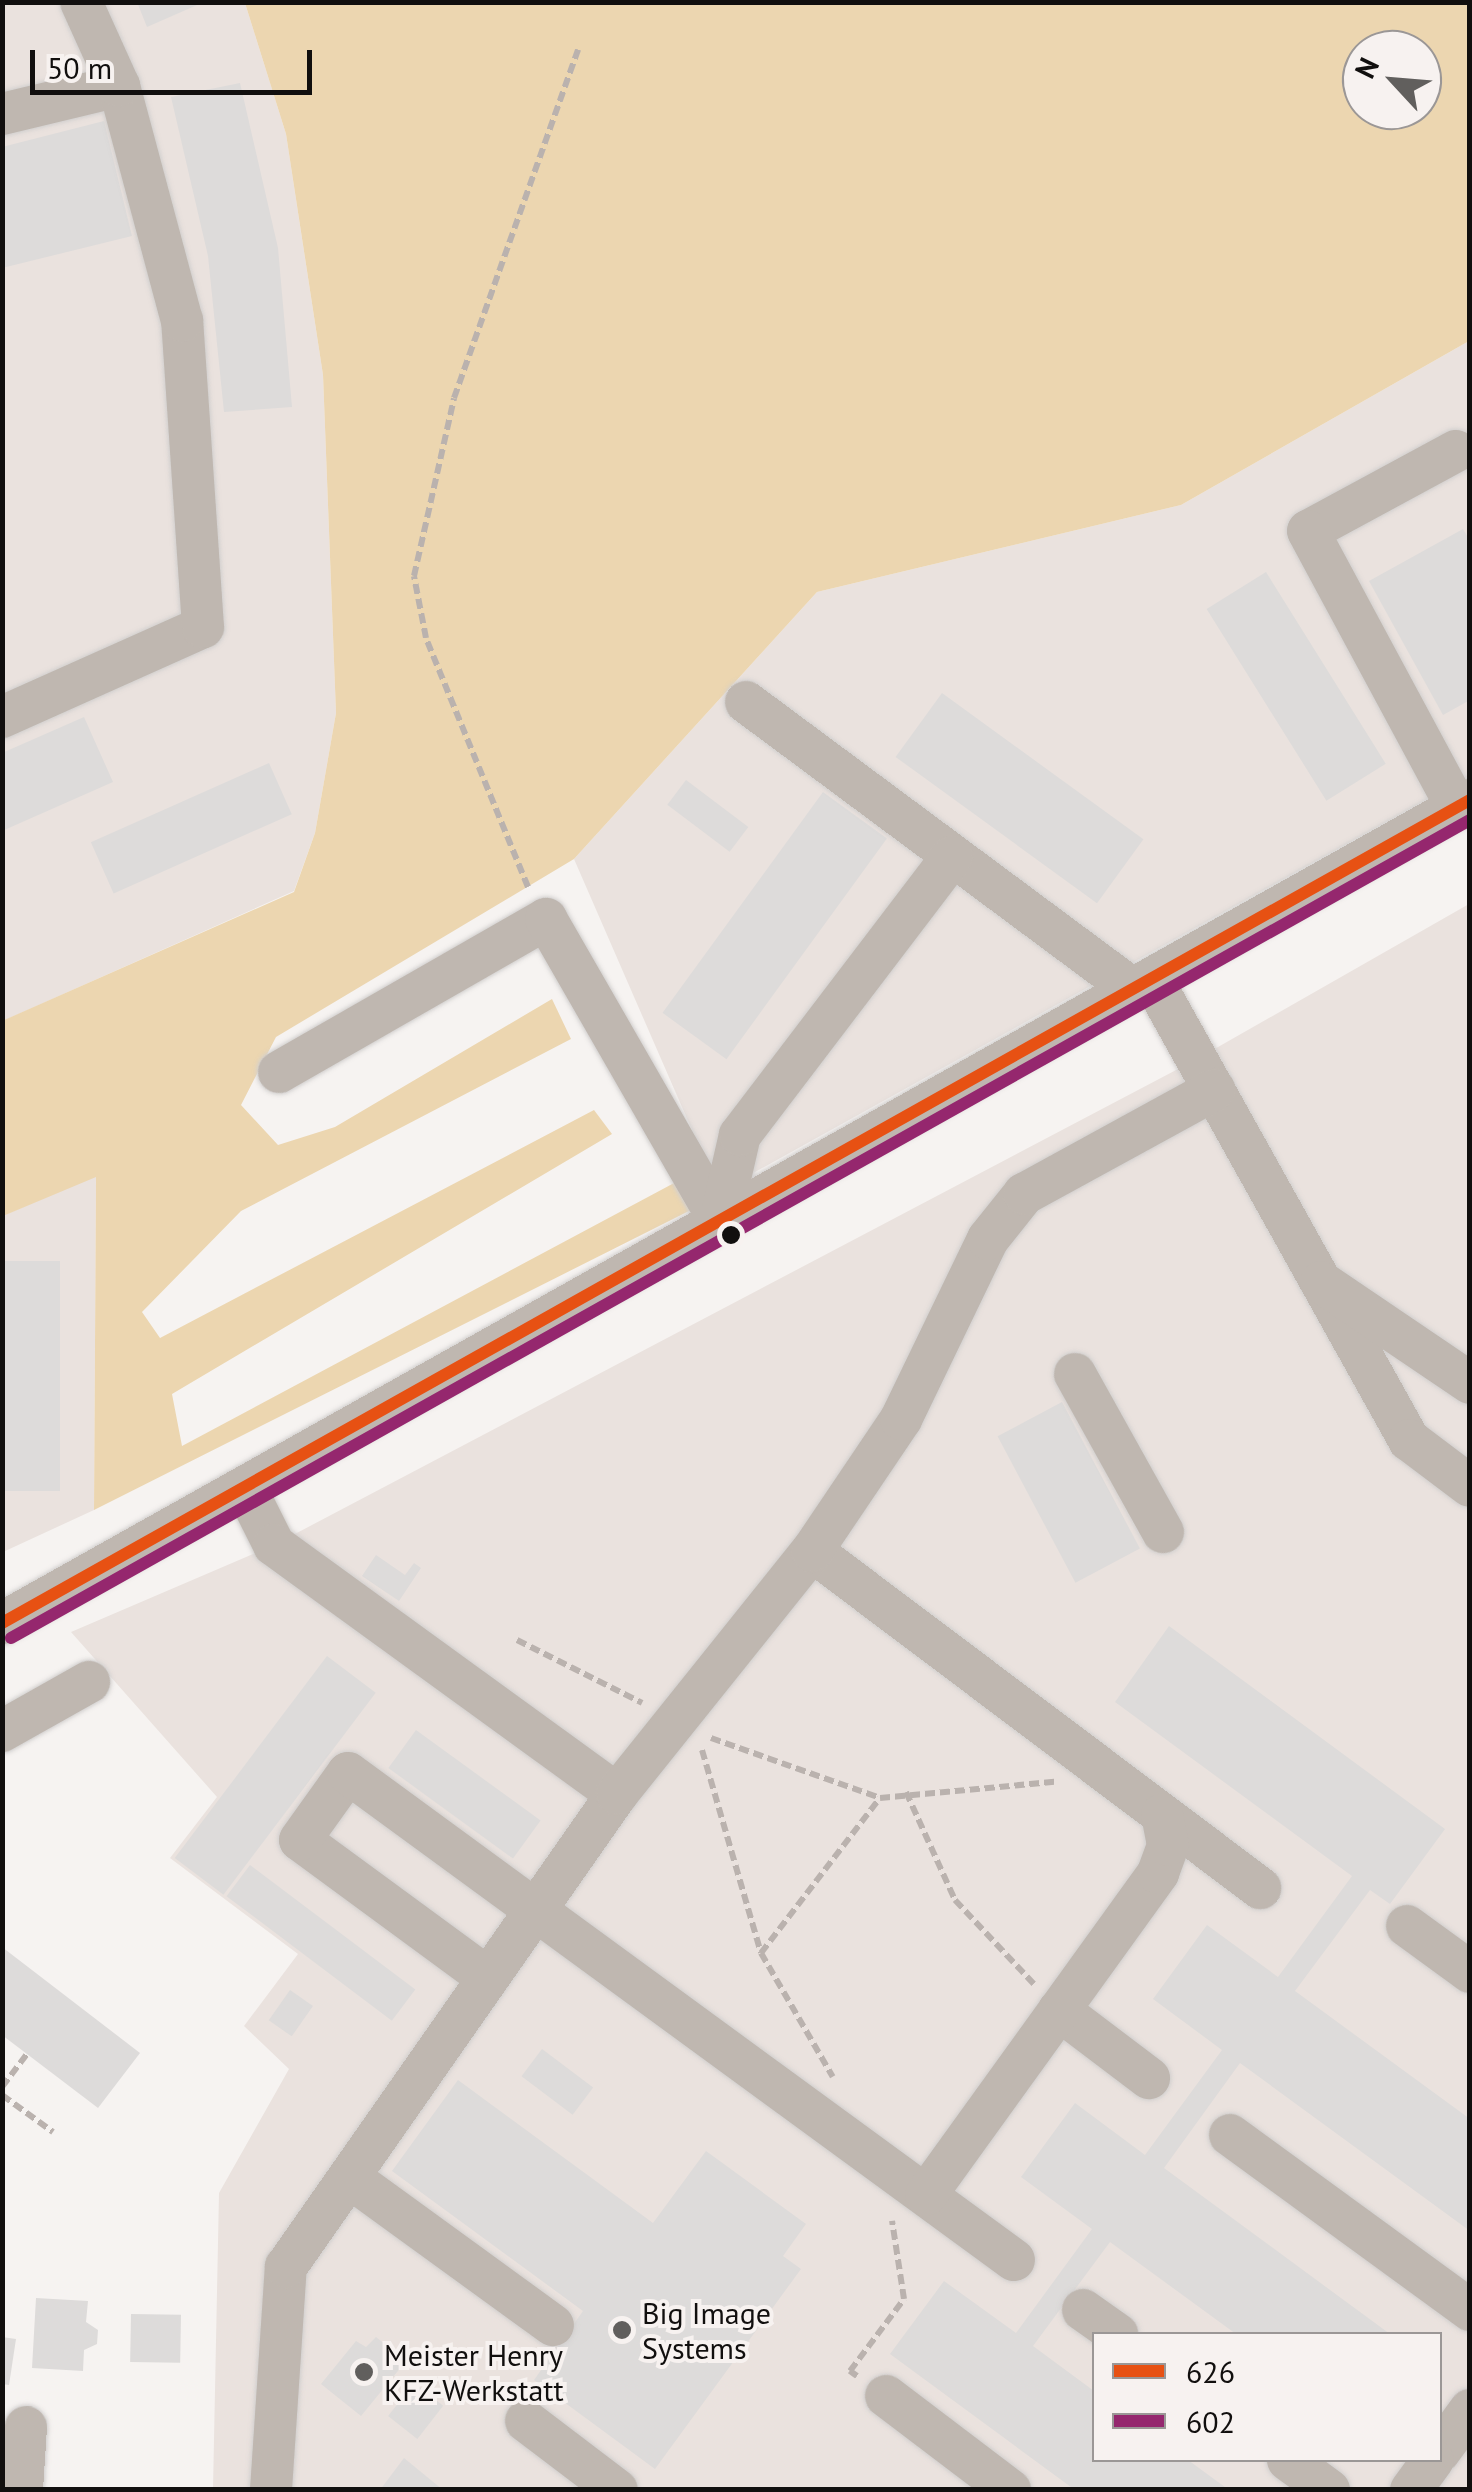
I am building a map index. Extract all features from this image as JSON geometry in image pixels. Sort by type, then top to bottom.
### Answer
[{"type":"street","points":[[2,717],[203,627],[182,322],[119,86],[81,2]]},
{"type":"street","points":[[2,114],[119,86]]},
{"type":"street","points":[[2,1624],[247,1491],[1463,804],[1308,532],[1456,452]]},
{"type":"street","points":[[746,702],[952,858],[1143,984],[1214,1090],[1409,1440],[1470,1486]]},
{"type":"street","points":[[720,1222],[740,1135],[952,858]]},
{"type":"street","points":[[279,1072],[546,919],[720,1222]]},
{"type":"street","points":[[272,2490],[286,2267],[617,1794],[812,1551],[901,1419],[988,1239],[1024,1194],[1214,1090]]},
{"type":"street","points":[[1321,1282],[1470,1383]]},
{"type":"street","points":[[1075,1374],[1163,1532]]},
{"type":"street","points":[[247,1491],[274,1545],[617,1794]]},
{"type":"street","points":[[812,1551],[1260,1888]]},
{"type":"street","points":[[2,1732],[89,1682]]},
{"type":"street","points":[[488,1978],[300,1840],[348,1773],[1014,2260]]},
{"type":"street","points":[[926,2194],[1158,1873],[1168,1845],[1162,1815]]},
{"type":"street","points":[[1407,1926],[1470,1972]]},
{"type":"street","points":[[1059,2010],[1149,2078]]},
{"type":"street","points":[[1230,2135],[1470,2310]]},
{"type":"street","points":[[348,2177],[553,2325]]},
{"type":"street","points":[[1083,2310],[1114,2332]]},
{"type":"street","points":[[886,2396],[1010,2490]]},
{"type":"street","points":[[1442,2448],[1470,2410]]},
{"type":"street","points":[[526,2421],[617,2490]]},
{"type":"street","points":[[22,2490],[26,2428]]},
{"type":"street","points":[[1291,2462],[1329,2490]]},
{"type":"street","points":[[1411,2490],[1432,2462]]},
{"type":"path","points":[[546,919],[494,815],[426,638],[414,576],[454,398],[578,49]]},
{"type":"path","points":[[698,1734],[761,1953],[880,1798],[906,1792],[1054,1782],[1081,1751]]},
{"type":"path","points":[[906,1792],[955,1900],[1059,2010]]},
{"type":"path","points":[[2,2087],[27,2054]]},
{"type":"path","points":[[2,2095],[53,2132]]},
{"type":"shaded area","points":[[2,3],[245,3],[286,134],[323,375],[336,713],[315,833],[294,891],[3,1021]]},
{"type":"shaded area","points":[[245,3],[1469,3],[1469,341],[1181,505],[817,592],[574,859],[276,1037],[241,1105],[278,1145],[335,1127],[552,999],[571,1039],[241,1211],[142,1312],[160,1338],[594,1110],[612,1134],[172,1394],[182,1446],[676,1182],[691,1210],[94,1510],[96,1177],[3,1216],[2,1021],[294,892],[315,833],[336,713],[323,375],[286,134]]},
{"type":"shaded area","points":[[1469,341],[1469,776],[719,1192],[574,859],[817,592],[1181,505]]},
{"type":"shaded area","points":[[1469,904],[1469,2489],[213,2489],[219,2193],[289,2069],[244,2026],[298,1954],[170,1858],[217,1797],[71,1632],[274,1545],[1197,1059]]},
{"type":"shaded area","points":[[96,1176],[94,1510],[3,1552],[2,1216]]},
{"type":"building","points":[[137,2],[204,2],[147,27]]},
{"type":"building","points":[[240,83],[278,248],[292,407],[224,412],[208,256],[171,97]]},
{"type":"building","points":[[104,121],[132,236],[2,268],[2,147]]},
{"type":"building","points":[[1463,529],[1470,541],[1470,700],[1443,715],[1369,581]]},
{"type":"building","points":[[1266,572],[1386,764],[1326,801],[1207,609]]},
{"type":"building","points":[[942,693],[1143,839],[1097,903],[896,757]]},
{"type":"building","points":[[84,717],[113,782],[2,831],[2,753]]},
{"type":"building","points":[[269,763],[292,814],[114,893],[91,842]]},
{"type":"building","points":[[686,780],[748,827],[730,852],[667,805]]},
{"type":"building","points":[[823,792],[887,838],[726,1059],[663,1013]]},
{"type":"building","points":[[2,1261],[60,1261],[60,1491],[2,1491]]},
{"type":"building","points":[[1062,1402],[1140,1549],[1075,1583],[998,1436]]},
{"type":"building","points":[[376,1555],[405,1575],[414,1563],[421,1568],[399,1601],[362,1576]]},
{"type":"building","points":[[1169,1626],[1445,1829],[1390,1904],[1370,1890],[1295,1991],[1470,2119],[1470,2231],[1240,2063],[1164,2168],[1387,2332],[1233,2332],[1110,2242],[1033,2346],[1092,2390],[1092,2462],[1191,2462],[1229,2490],[1075,2490],[890,2354],[944,2281],[1016,2333],[1092,2229],[1021,2177],[1075,2103],[1145,2155],[1222,2050],[1153,1999],[1207,1925],[1278,1977],[1352,1876],[1115,1702]]},
{"type":"building","points":[[327,1656],[376,1693],[223,1895],[175,1858]]},
{"type":"building","points":[[416,1730],[541,1821],[513,1859],[388,1768]]},
{"type":"building","points":[[250,1865],[415,1990],[392,2021],[227,1896]]},
{"type":"building","points":[[2,1947],[140,2053],[98,2108],[2,2035]]},
{"type":"building","points":[[290,1990],[313,2006],[292,2036],[269,2020]]},
{"type":"building","points":[[542,2049],[593,2088],[573,2115],[522,2076]]},
{"type":"building","points":[[458,2080],[653,2223],[706,2151],[806,2224],[783,2256],[801,2269],[655,2469],[534,2380],[583,2311],[392,2171]]},
{"type":"building","points":[[36,2298],[88,2301],[86,2322],[98,2330],[97,2344],[84,2350],[83,2371],[32,2368]]},
{"type":"building","points":[[131,2314],[181,2315],[180,2363],[130,2362]]},
{"type":"building","points":[[2,2337],[16,2339],[9,2385],[2,2384]]},
{"type":"building","name":"Meister Henry KFZ-Werkstatt","points":[[376,2337],[406,2361],[361,2416],[321,2384],[356,2341],[366,2347]]},
{"type":"building","points":[[414,2383],[443,2406],[417,2439],[388,2416]]},
{"type":"building","points":[[404,2458],[443,2490],[380,2490]]},
{"type":"transit line","name":"626","points":[[2,1623],[1470,800]]},
{"type":"transit line","name":"602","points":[[11,1638],[1470,820]]},
{"type":"place","name":"Big Image Systems","points":[[622,2330]]},
{"type":"place","name":"Meister Henry KFZ-Werkstatt","points":[[364,2372]]}]
